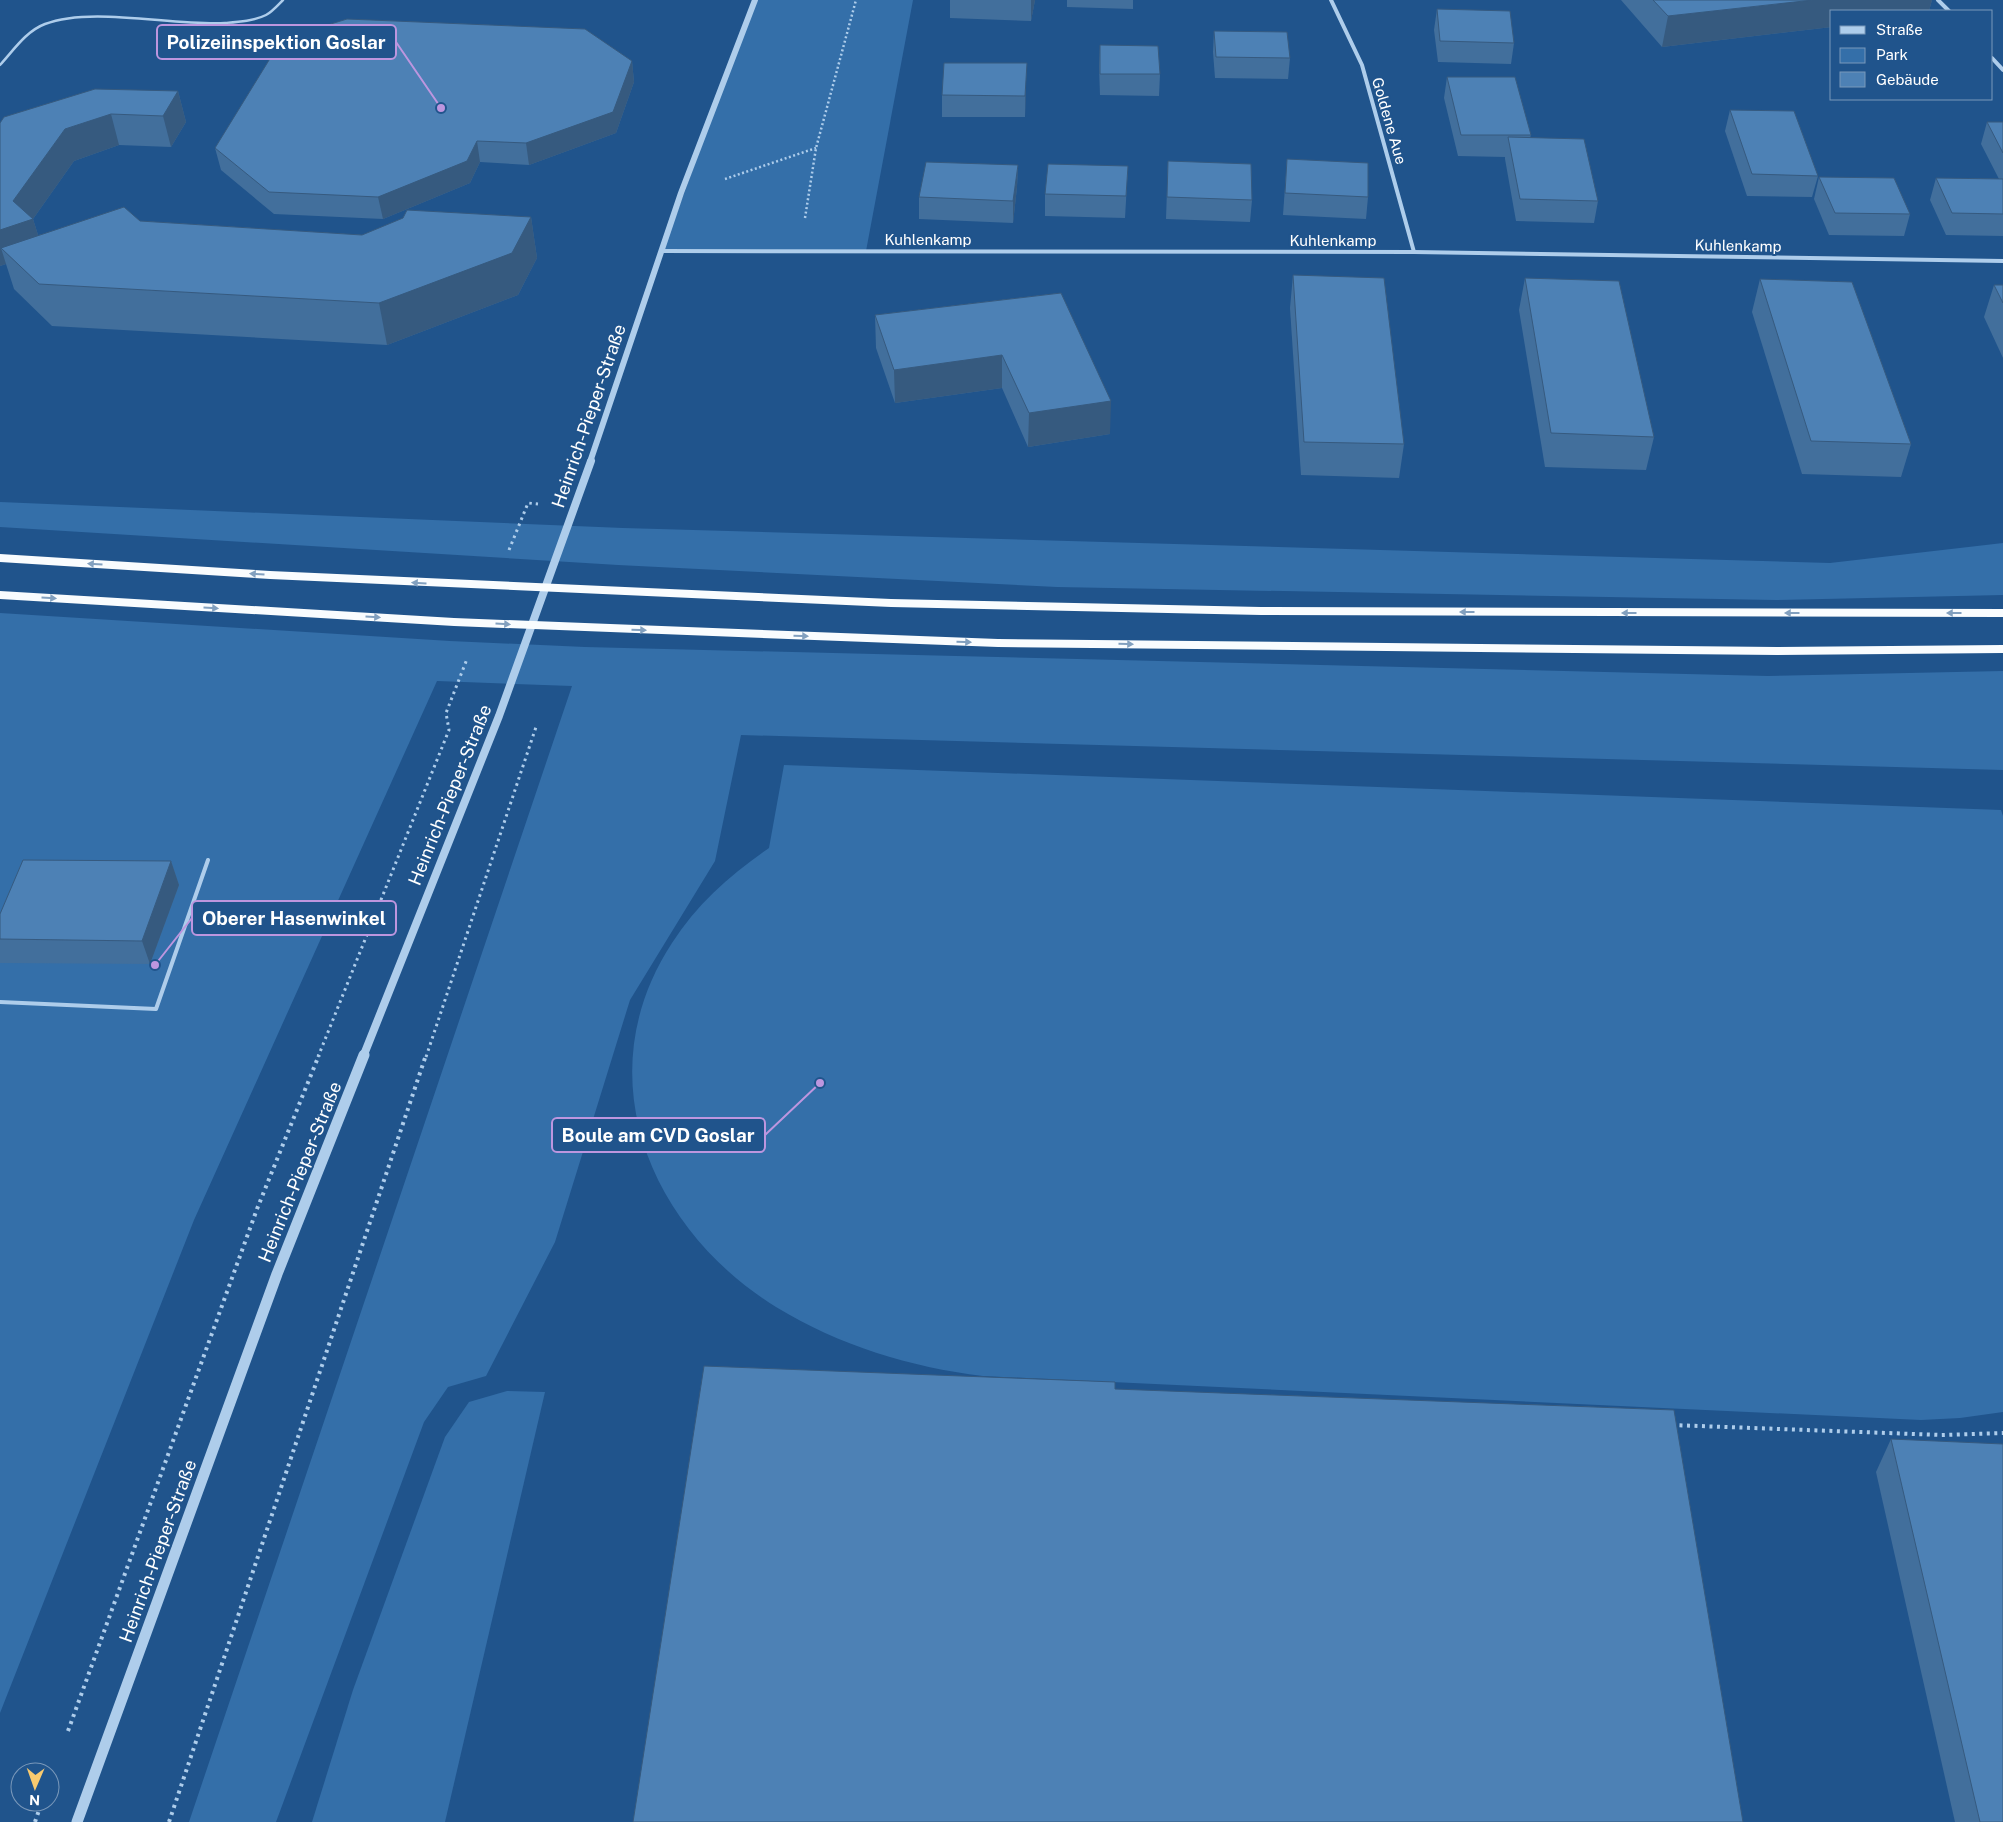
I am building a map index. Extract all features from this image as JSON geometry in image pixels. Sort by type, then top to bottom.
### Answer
[{"type":"highway","points":[[0,558],[388,581],[891,603],[1270,611],[2003,613]]},
{"type":"highway","points":[[0,595],[464,622],[998,643],[1777,651],[2003,649]]},
{"type":"street","name":"Heinrich-Pieper-Straße","points":[[77,1822],[277,1274],[499,716],[663,251],[681,193],[755,0]]},
{"type":"street","name":"Goldene Aue","points":[[1331,0],[1362,65],[1414,252]]},
{"type":"street","points":[[1938,0],[1948,10]]},
{"type":"street","points":[[1993,59],[2003,70]]},
{"type":"street","name":"Kuhlenkamp","points":[[663,251],[1414,252],[2003,260]]},
{"type":"lane","points":[[0,65],[29,34],[46,24],[68,18],[96,17],[222,24],[250,22],[265,17],[280,5],[283,0]]},
{"type":"lane","points":[[0,1002],[156,1009],[208,860]]},
{"type":"path","points":[[799,250],[816,148],[856,0]]},
{"type":"path","points":[[681,193],[816,148]]},
{"type":"path","points":[[169,1822],[539,718]]},
{"type":"path","points":[[1671,1424],[1942,1435],[2003,1433]]},
{"type":"green space","points":[[755,0],[913,0],[866,251],[663,251]]},
{"type":"green space","points":[[0,502],[623,528],[1830,563],[2003,543],[2003,595],[1775,600],[1057,587],[618,565],[0,527]]},
{"type":"green space","points":[[0,613],[450,641],[585,647],[1768,676],[2003,671],[2003,770],[741,735],[715,861],[630,1000],[555,1242],[486,1376],[448,1387],[424,1422],[276,1822],[189,1822],[572,686],[437,681],[194,1220],[0,1713]]},
{"type":"green space","points":[[784,765],[2001,810],[2003,816],[2003,1412],[1960,1418],[1921,1420],[983,1376],[929,1367],[876,1353],[850,1344],[800,1321],[776,1307],[732,1274],[694,1236],[665,1193],[644,1146],[633,1096],[634,1045],[646,994],[672,943],[692,915],[728,879],[769,848]]},
{"type":"green space","points":[[507,1391],[545,1392],[445,1822],[312,1822],[353,1690],[445,1437],[469,1402]]},
{"type":"building","points":[[1653,0],[1813,0],[1668,16]]},
{"type":"building","points":[[1437,9],[1510,11],[1514,43],[1440,41]]},
{"type":"building","points":[[347,19],[585,29],[632,61],[613,112],[526,143],[477,141],[467,161],[378,197],[269,192],[215,148],[282,39]]},
{"type":"building","points":[[1214,31],[1287,32],[1290,58],[1216,57]]},
{"type":"building","points":[[1100,45],[1158,46],[1160,74],[1100,74]]},
{"type":"building","points":[[944,63],[1027,63],[1025,96],[942,95]]},
{"type":"building","points":[[1447,77],[1515,77],[1531,135],[1461,135]]},
{"type":"building","points":[[95,89],[178,91],[163,116],[111,114],[65,129],[13,201],[33,219],[0,230],[0,123],[4,117]]},
{"type":"building","points":[[1730,110],[1794,111],[1818,176],[1752,174]]},
{"type":"building","points":[[1987,122],[2003,122],[2003,153]]},
{"type":"building","points":[[1508,137],[1584,139],[1598,201],[1520,199]]},
{"type":"building","points":[[1287,159],[1368,163],[1368,197],[1285,193]]},
{"type":"building","points":[[1168,161],[1251,164],[1252,200],[1167,197]]},
{"type":"building","points":[[926,162],[1018,165],[1013,201],[919,197]]},
{"type":"building","points":[[1048,164],[1128,166],[1126,196],[1045,194]]},
{"type":"building","points":[[1819,177],[1894,178],[1910,214],[1835,213]]},
{"type":"building","points":[[1936,178],[2003,179],[2003,214],[1952,213]]},
{"type":"building","points":[[124,207],[140,221],[362,235],[403,218],[407,210],[531,217],[512,253],[379,303],[39,284],[1,248]]},
{"type":"building","points":[[1293,275],[1384,278],[1404,444],[1304,442]]},
{"type":"building","points":[[1525,278],[1619,281],[1654,437],[1551,433]]},
{"type":"building","points":[[1760,279],[1852,282],[1911,444],[1811,441]]},
{"type":"building","points":[[1994,285],[2003,285],[2003,303]]},
{"type":"building","points":[[1061,293],[1111,401],[1029,413],[1002,355],[894,370],[875,315]]},
{"type":"building","points":[[23,860],[171,861],[142,941],[0,939],[0,914]]},
{"type":"building","points":[[704,1366],[1115,1382],[1115,1389],[1674,1410],[1743,1822],[633,1822]]},
{"type":"building","points":[[1891,1439],[2003,1444],[2003,1822],[1980,1822]]},
{"type":"place","name":"Polizeiinspektion Goslar","points":[[441,108]]},
{"type":"place","name":"Oberer Hasenwinkel","points":[[155,965]]},
{"type":"place","name":"Boule am CVD Goslar","points":[[820,1083]]}]
